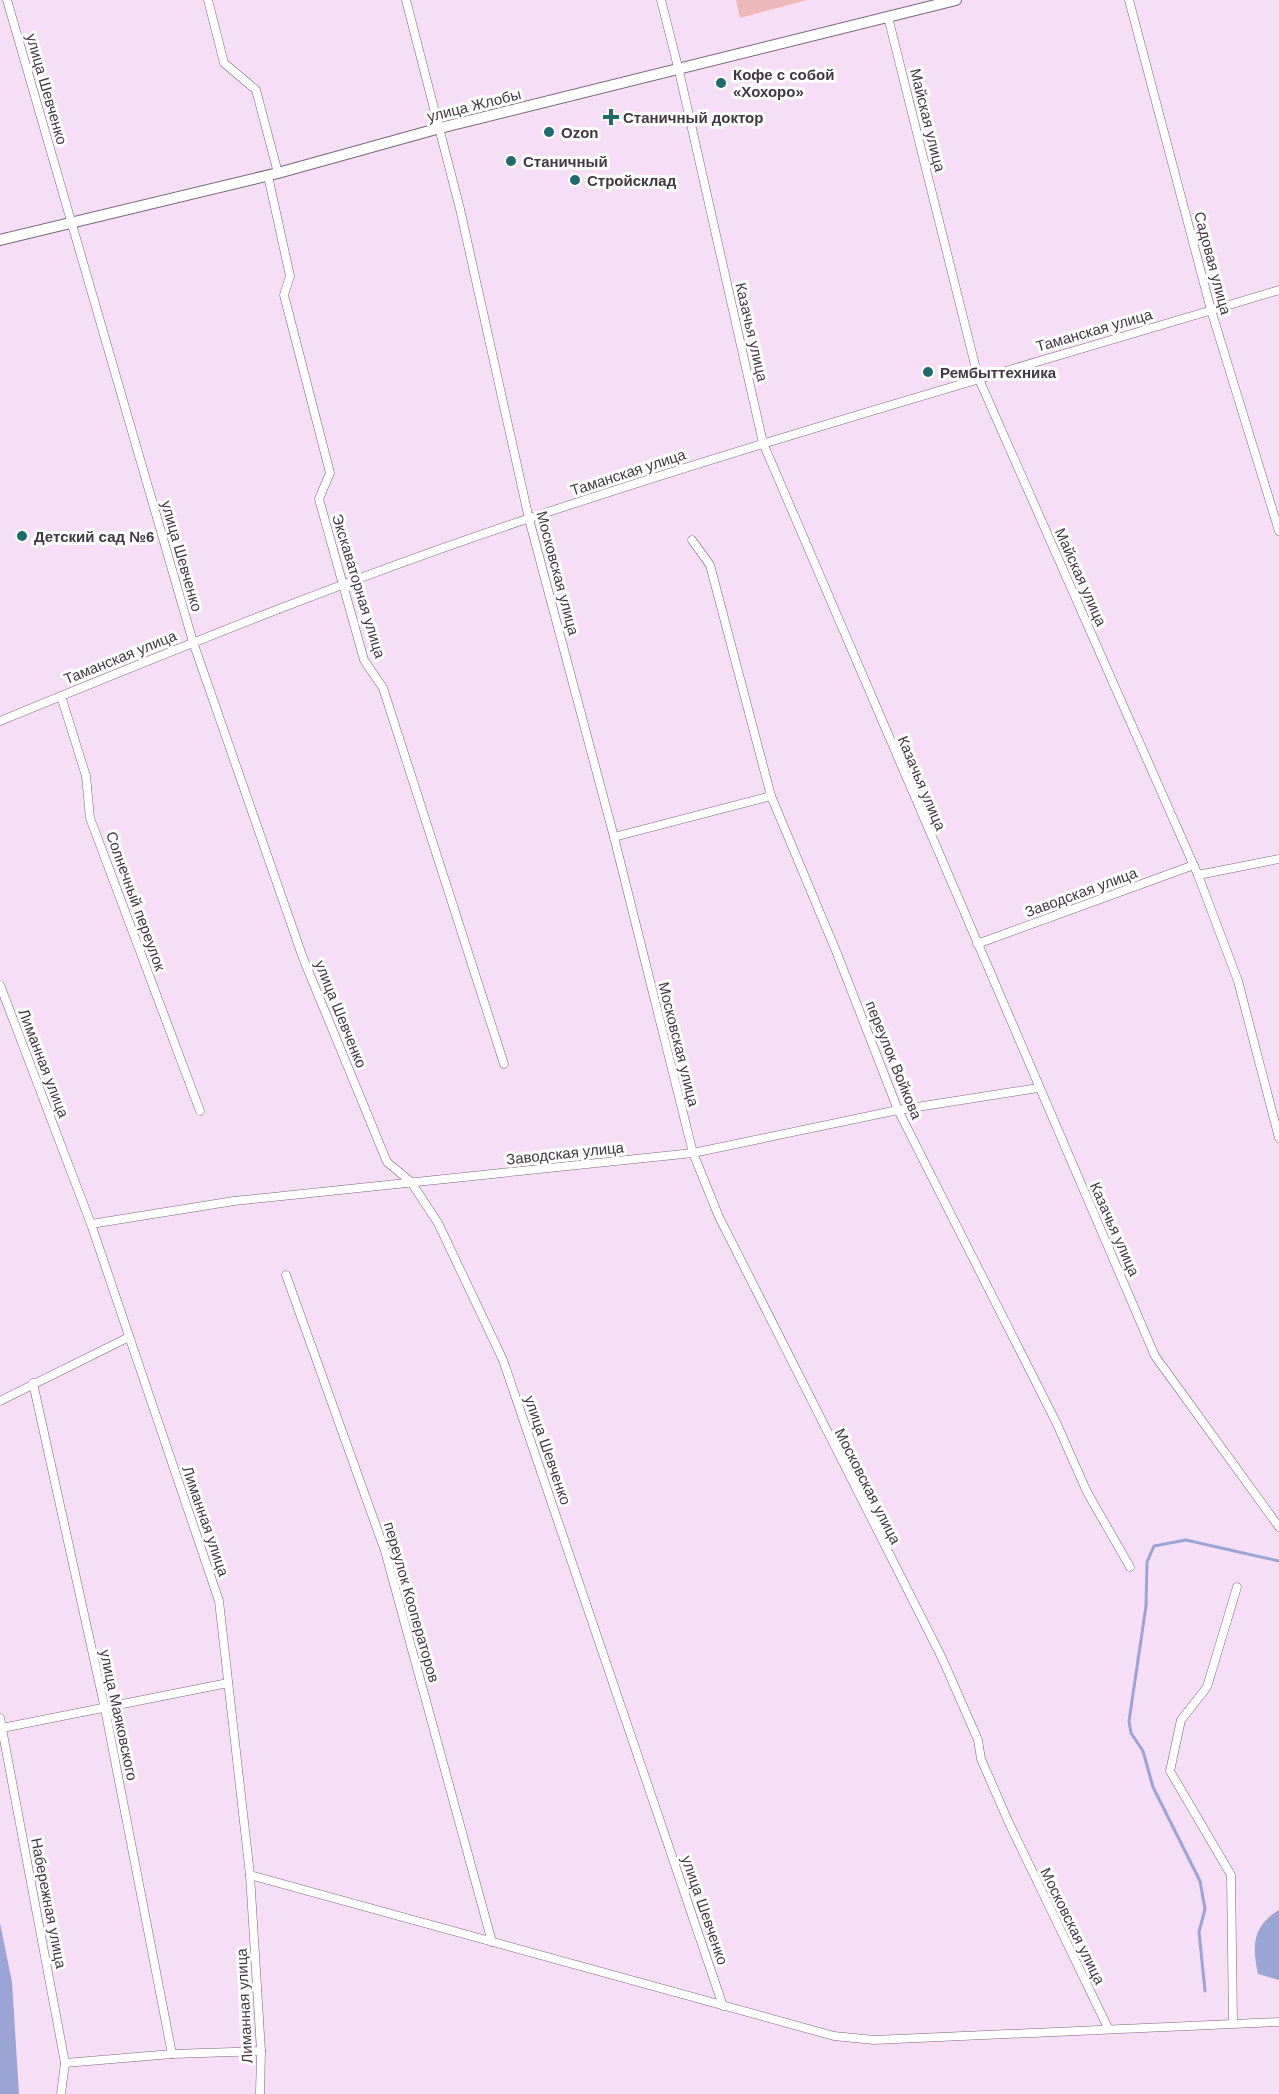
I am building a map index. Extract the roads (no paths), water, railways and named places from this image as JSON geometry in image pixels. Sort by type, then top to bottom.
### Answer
[{"type":"street","name":"улица Шевченко","points":[[7,0],[193,642],[303,958],[387,1162],[411,1182],[438,1223],[503,1360],[723,2006]]},
{"type":"street","name":"Экскаваторная улица","points":[[208,0],[224,63],[256,90],[290,276],[284,295],[330,473],[319,499],[364,660],[383,688],[504,1064]]},
{"type":"street","name":"Московская улица","points":[[406,0],[440,128],[529,519],[614,837],[693,1153],[718,1217],[942,1658],[972,1725],[981,1758],[1009,1823],[1108,2028]]},
{"type":"street","name":"Казачья улица","points":[[661,0],[763,443],[1155,1356],[1279,1527]]},
{"type":"street","name":"улица Жлобы","points":[[0,240],[273,174],[440,128],[679,71],[956,0]]},
{"type":"street","name":"Садовая улица","points":[[1129,0],[1211,310],[1279,531]]},
{"type":"street","name":"Майская улица","points":[[888,17],[978,377],[1198,875],[1238,981],[1279,1138]]},
{"type":"street","name":"Таманская улица","points":[[0,721],[193,642],[529,519],[763,443],[978,377],[1279,290]]},
{"type":"street","name":"переулок Войкова","points":[[692,540],[710,565],[771,796],[836,951],[898,1110],[1056,1422],[1087,1492],[1130,1567]]},
{"type":"street","name":"Солнечный переулок","points":[[61,696],[86,776],[90,818],[200,1111]]},
{"type":"street","points":[[614,837],[771,796]]},
{"type":"street","points":[[1198,875],[1279,859]]},
{"type":"street","name":"Заводская улица","points":[[977,944],[1194,865]]},
{"type":"street","name":"Лиманная улица","points":[[0,985],[92,1224],[219,1601],[250,1875],[261,2052],[260,2094]]},
{"type":"street","name":"Заводская улица","points":[[92,1224],[234,1201],[693,1153],[898,1110],[1038,1088]]},
{"type":"street","name":"переулок Кооператоров","points":[[286,1275],[386,1551],[492,1942]]},
{"type":"street","points":[[0,1401],[129,1337]]},
{"type":"street","name":"улица Маяковского","points":[[33,1383],[105,1709],[172,2054]]},
{"type":"street","points":[[1233,2023],[1231,1875],[1170,1772],[1181,1720],[1207,1687],[1237,1587]]},
{"type":"street","points":[[2,1728],[228,1683]]},
{"type":"street","name":"Набережная улица","points":[[0,1718],[65,2063],[61,2094]]},
{"type":"street","points":[[250,1875],[834,2036],[874,2040],[1279,2022]]},
{"type":"street","points":[[65,2063],[172,2054],[261,2052]]},
{"type":"water","points":[[1279,1910],[1279,1980],[1258,1974],[1255,1946],[1263,1923]]},
{"type":"water","points":[[0,1923],[12,1982],[19,2094],[0,2094]]},
{"type":"waterway","points":[[1205,1991],[1199,1932],[1205,1909],[1200,1881],[1153,1787],[1143,1751],[1131,1733],[1129,1721],[1146,1606],[1147,1562],[1154,1546],[1186,1540],[1279,1561]]},
{"type":"place","name":"Кофе с собой «Хохоро»","points":[[721,83]]},
{"type":"place","name":"Станичный доктор","points":[[611,117]]},
{"type":"place","name":"Ozon","points":[[549,132]]},
{"type":"place","name":"Станичный","points":[[511,161]]},
{"type":"place","name":"Стройсклад","points":[[575,180]]},
{"type":"place","name":"Рембыттехника","points":[[928,372]]},
{"type":"place","name":"Детский сад №6","points":[[22,536]]}]
